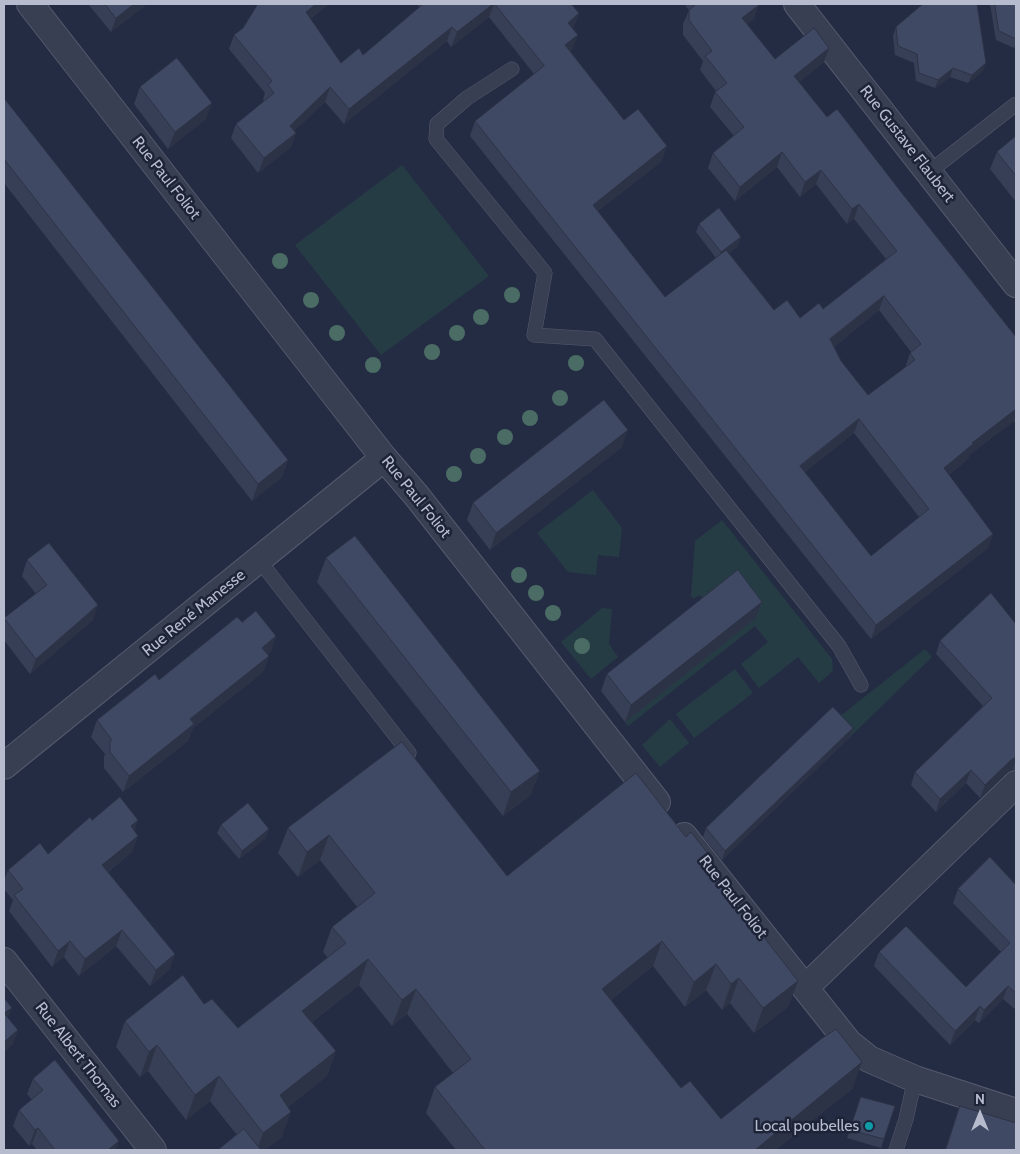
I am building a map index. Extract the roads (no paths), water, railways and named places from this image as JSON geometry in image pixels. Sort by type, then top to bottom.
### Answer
[{"type":"street","name":"Rue Paul Foliot","points":[[30,4],[384,458],[416,495],[617,753],[849,1043],[869,1059],[915,1079],[1016,1112]]},
{"type":"street","name":"Rue Gustave Flaubert","points":[[797,4],[1016,284]]},
{"type":"street","name":"Rue René Manesse","points":[[4,766],[384,458]]},
{"type":"street","points":[[805,988],[1016,784]]},
{"type":"street","name":"Rue Albert Thomas","points":[[4,960],[153,1150]]},
{"type":"lane","points":[[512,69],[466,98],[437,124],[436,138],[545,273],[534,335],[595,339],[838,646],[861,685]]},
{"type":"lane","points":[[929,172],[1016,104]]},
{"type":"lane","points":[[259,560],[409,752]]},
{"type":"lane","points":[[896,1150],[906,1119],[915,1079]]},
{"type":"place","name":"Local poubelles","points":[[869,1126]]}]
